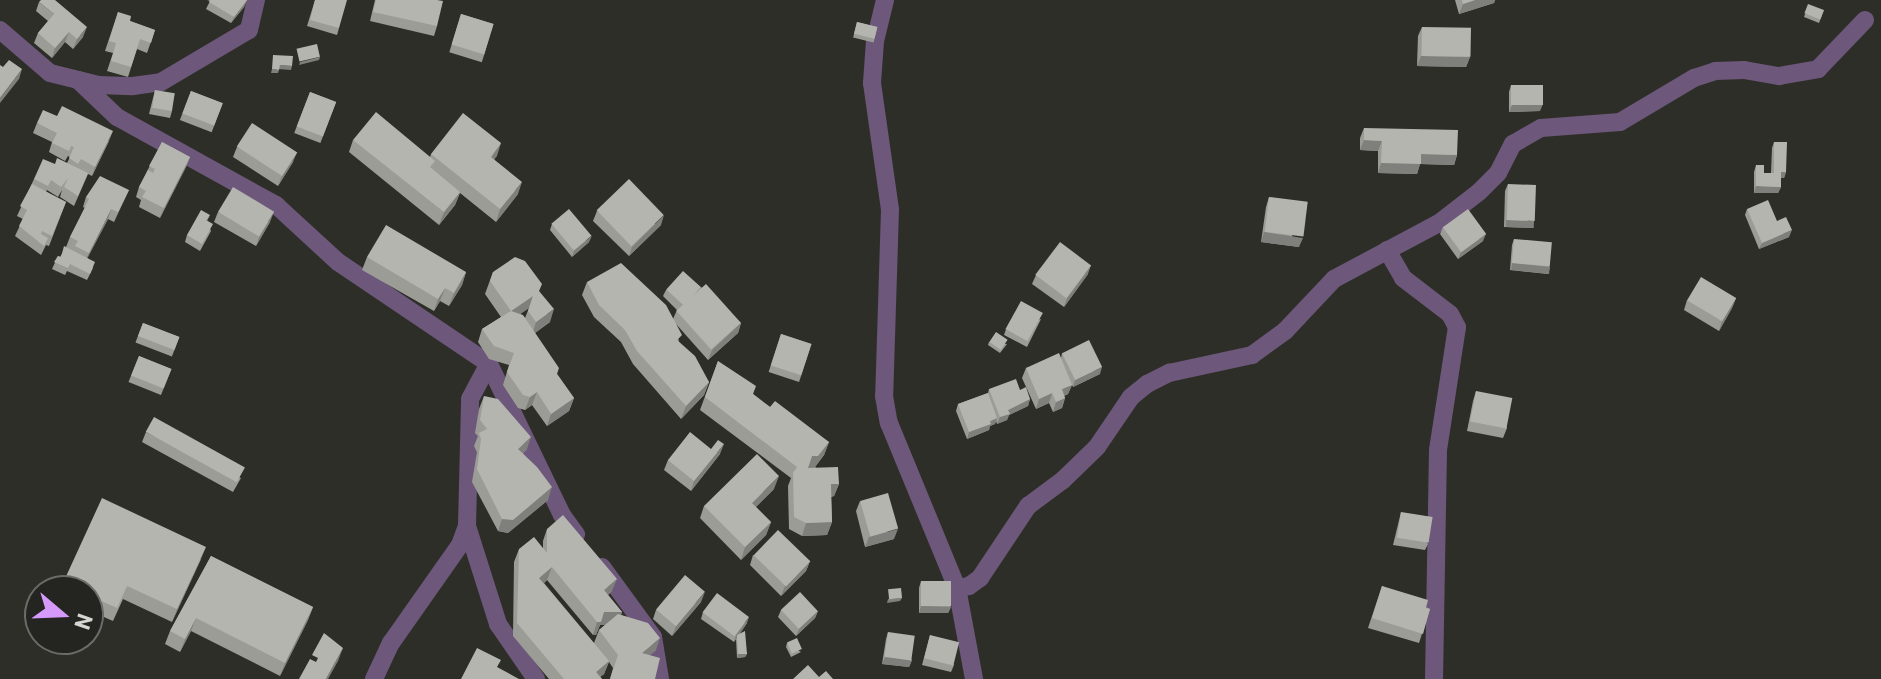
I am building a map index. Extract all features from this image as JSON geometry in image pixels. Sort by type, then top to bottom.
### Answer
[{"type":"street","points":[[0,30],[50,73],[109,86],[161,82],[249,30],[256,0]]},
{"type":"street","points":[[885,0],[875,41],[872,83],[890,210],[884,396],[889,423],[957,588],[974,679]]},
{"type":"street","points":[[957,588],[980,578],[1028,506],[1063,480],[1097,447],[1131,397],[1147,384],[1169,373],[1252,355],[1285,331],[1334,279],[1439,223],[1479,192],[1498,173],[1513,144],[1541,128],[1620,122],[1694,78],[1715,71],[1744,70],[1779,76],[1818,69],[1865,20]]},
{"type":"street","points":[[78,80],[117,117],[276,205],[338,262],[489,364],[562,515],[653,637],[660,679]]},
{"type":"street","points":[[1387,250],[1403,278],[1450,314],[1457,327],[1438,450],[1434,679]]},
{"type":"street","points":[[489,364],[470,399],[467,526],[498,624],[536,679]]},
{"type":"street","points":[[374,679],[391,643],[442,573],[467,526]]},
{"type":"building","points":[[55,0],[87,27],[77,39],[69,32],[55,48],[38,33],[54,14],[39,2]]},
{"type":"building","points":[[210,0],[247,0],[234,17]]},
{"type":"building","points":[[315,0],[347,0],[339,28],[310,20]]},
{"type":"building","points":[[376,0],[443,1],[437,26],[373,12]]},
{"type":"building","points":[[1808,4],[1824,10],[1820,19],[1804,13]]},
{"type":"building","points":[[118,12],[131,16],[130,21],[155,30],[151,43],[140,39],[131,67],[111,61],[116,43],[109,41]]},
{"type":"building","points":[[461,14],[494,24],[484,55],[452,45]]},
{"type":"building","points":[[857,22],[877,27],[874,39],[854,34]]},
{"type":"building","points":[[1422,27],[1471,28],[1470,57],[1421,56]]},
{"type":"building","points":[[317,44],[320,57],[299,61],[297,49]]},
{"type":"building","points":[[273,55],[293,56],[292,66],[280,65],[279,70],[272,69]]},
{"type":"building","points":[[9,60],[22,69],[0,98],[0,65],[3,67]]},
{"type":"building","points":[[1511,85],[1543,85],[1543,105],[1511,105]]},
{"type":"building","points":[[155,90],[175,93],[172,111],[152,108]]},
{"type":"building","points":[[191,91],[223,103],[214,126],[182,113]]},
{"type":"building","points":[[310,92],[336,102],[323,137],[297,127]]},
{"type":"building","points":[[62,106],[113,131],[95,167],[81,159],[78,164],[69,158],[74,147],[71,146],[69,151],[52,143],[57,133],[37,123],[43,110],[57,116]]},
{"type":"building","points":[[376,112],[435,161],[430,167],[460,192],[444,212],[353,140]]},
{"type":"building","points":[[463,113],[501,143],[491,157],[522,182],[500,209],[431,154]]},
{"type":"building","points":[[252,123],[297,152],[282,176],[237,146]]},
{"type":"building","points":[[1364,128],[1458,130],[1457,155],[1421,154],[1421,164],[1381,163],[1382,141],[1364,140]]},
{"type":"building","points":[[162,142],[190,157],[164,208],[142,197],[146,191],[139,187],[148,170],[153,173],[155,169],[149,166]]},
{"type":"building","points":[[1774,142],[1787,142],[1786,172],[1781,172],[1781,187],[1756,186],[1756,165],[1764,165],[1764,173],[1774,173]]},
{"type":"building","points":[[57,158],[88,173],[78,196],[64,187],[68,178],[61,187],[51,180],[48,186],[34,179],[43,159],[55,164]]},
{"type":"building","points":[[100,176],[129,190],[118,212],[111,209],[89,253],[75,246],[78,241],[70,237],[89,199],[86,197]]},
{"type":"building","points":[[629,179],[664,215],[631,246],[597,210]]},
{"type":"building","points":[[32,184],[66,202],[52,236],[42,231],[41,234],[48,238],[44,246],[19,226],[27,210],[20,206]]},
{"type":"building","points":[[1508,184],[1536,185],[1535,221],[1507,220]]},
{"type":"building","points":[[233,187],[274,212],[259,237],[218,212]]},
{"type":"building","points":[[1269,197],[1308,202],[1303,236],[1265,232]]},
{"type":"building","points":[[1768,200],[1777,221],[1786,217],[1792,230],[1762,243],[1747,209]]},
{"type":"building","points":[[569,209],[591,236],[574,251],[551,224]]},
{"type":"building","points":[[1468,209],[1486,234],[1461,252],[1443,227]]},
{"type":"building","points":[[201,210],[210,215],[206,220],[213,224],[202,244],[187,235]]},
{"type":"building","points":[[386,225],[466,272],[454,293],[445,288],[438,299],[367,257]]},
{"type":"building","points":[[1514,239],[1552,242],[1550,266],[1512,263]]},
{"type":"building","points":[[1060,242],[1091,265],[1066,298],[1035,275]]},
{"type":"building","points":[[64,246],[95,262],[90,274],[70,264],[68,268],[54,262],[58,256],[61,257]]},
{"type":"building","points":[[515,257],[525,261],[542,284],[539,291],[554,309],[536,322],[528,311],[533,296],[511,311],[490,281],[493,272]]},
{"type":"building","points":[[621,263],[666,305],[682,335],[677,340],[695,356],[709,382],[686,406],[637,351],[625,330],[599,305],[587,282]]},
{"type":"building","points":[[683,271],[701,287],[684,306],[666,290]]},
{"type":"building","points":[[1701,277],[1736,298],[1722,321],[1687,300]]},
{"type":"building","points":[[706,284],[741,323],[711,349],[676,311]]},
{"type":"building","points":[[1021,301],[1043,313],[1027,341],[1005,329]]},
{"type":"building","points":[[511,311],[523,315],[559,368],[557,374],[574,398],[551,414],[537,392],[530,397],[523,395],[507,372],[514,353],[494,346],[482,329]]},
{"type":"building","points":[[143,323],[179,337],[174,350],[138,336]]},
{"type":"building","points":[[996,332],[1008,340],[1001,350],[989,342]]},
{"type":"building","points":[[781,334],[811,344],[801,375],[771,365]]},
{"type":"building","points":[[1089,340],[1102,367],[1075,380],[1062,353]]},
{"type":"building","points":[[1059,353],[1072,385],[1062,389],[1065,398],[1056,402],[1052,393],[1039,399],[1026,368]]},
{"type":"building","points":[[139,356],[171,369],[164,389],[131,375]]},
{"type":"building","points":[[718,361],[756,386],[753,394],[770,407],[775,401],[829,442],[818,456],[812,456],[808,468],[838,467],[839,484],[831,484],[832,522],[806,523],[794,517],[793,473],[797,467],[705,397]]},
{"type":"building","points":[[1016,379],[1020,390],[1026,387],[1030,399],[1008,410],[1010,414],[1000,417],[989,389]]},
{"type":"building","points":[[1476,391],[1512,398],[1506,428],[1470,421]]},
{"type":"building","points":[[988,393],[997,418],[990,421],[991,424],[969,432],[958,404]]},
{"type":"building","points":[[484,396],[498,399],[531,437],[518,449],[552,487],[513,520],[502,519],[477,469],[479,433],[487,429],[480,420]]},
{"type":"building","points":[[154,417],[245,467],[237,482],[146,432]]},
{"type":"building","points":[[690,432],[711,449],[718,440],[724,444],[694,481],[668,460]]},
{"type":"building","points":[[757,454],[779,476],[752,503],[771,522],[745,547],[704,506]]},
{"type":"building","points":[[888,493],[898,529],[870,537],[860,501]]},
{"type":"building","points":[[102,498],[206,547],[177,609],[127,586],[117,608],[104,602],[104,575],[67,575]]},
{"type":"building","points":[[1401,512],[1433,517],[1429,543],[1397,538]]},
{"type":"building","points":[[563,515],[617,579],[604,590],[622,612],[604,612],[601,622],[597,622],[552,567],[539,578],[609,661],[596,672],[602,679],[564,679],[517,623],[519,549],[534,537],[547,553],[547,529]]},
{"type":"building","points":[[778,530],[810,561],[786,586],[754,555]]},
{"type":"building","points":[[211,556],[313,607],[285,663],[196,618],[185,639],[170,631]]},
{"type":"building","points":[[685,575],[705,592],[676,626],[656,609]]},
{"type":"building","points":[[921,581],[951,581],[951,606],[921,606]]},
{"type":"building","points":[[1382,586],[1428,600],[1426,608],[1430,609],[1423,634],[1372,618]]},
{"type":"building","points":[[901,588],[902,598],[889,599],[888,589]]},
{"type":"building","points":[[800,592],[818,611],[799,629],[781,610]]},
{"type":"building","points":[[717,593],[749,617],[735,636],[703,612]]},
{"type":"building","points":[[618,614],[648,623],[660,638],[642,653],[660,658],[655,679],[610,679],[618,655],[599,630]]},
{"type":"building","points":[[745,631],[747,654],[738,654],[737,635]]},
{"type":"building","points":[[888,632],[915,636],[911,661],[885,657]]},
{"type":"building","points":[[324,633],[343,648],[326,679],[299,679],[310,659],[316,662],[318,658],[312,655]]},
{"type":"building","points":[[930,635],[959,642],[953,666],[924,658]]},
{"type":"building","points":[[797,638],[802,649],[792,653],[787,642]]},
{"type":"building","points":[[477,648],[501,660],[497,667],[519,679],[461,679]]},
{"type":"building","points":[[808,665],[819,677],[826,671],[833,679],[793,679]]}]
